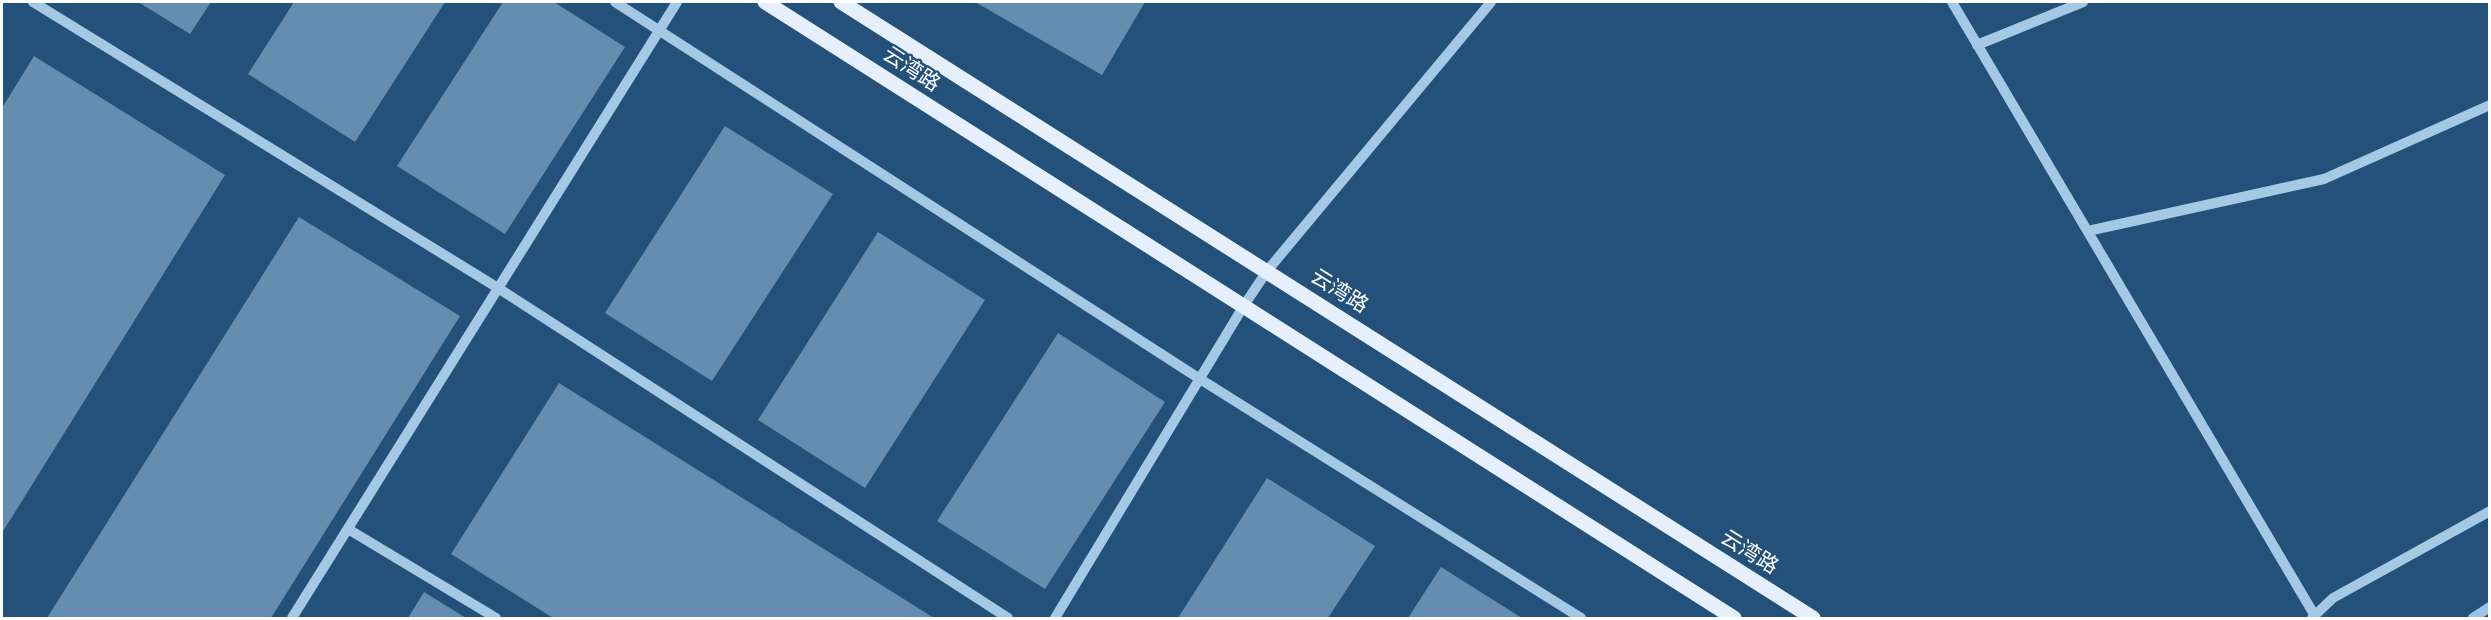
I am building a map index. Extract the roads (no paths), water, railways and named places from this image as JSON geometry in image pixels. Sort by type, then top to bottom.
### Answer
[{"type":"main road","name":"云湾路","points":[[765,2],[1734,618]]},
{"type":"main road","name":"云湾路","points":[[841,2],[1813,618]]},
{"type":"street","points":[[33,2],[498,288],[1008,618]]},
{"type":"street","points":[[615,2],[1200,379],[1581,618]]},
{"type":"street","points":[[292,618],[677,2]]},
{"type":"street","points":[[1055,618],[1243,307],[1267,272],[1491,2]]},
{"type":"street","points":[[1952,2],[2314,617],[2333,598],[2490,512]]},
{"type":"street","points":[[1977,45],[2083,2]]},
{"type":"street","points":[[2088,231],[2324,180],[2490,105]]},
{"type":"street","points":[[348,529],[496,618]]},
{"type":"waterway","points":[[2473,618],[2490,607]]}]
